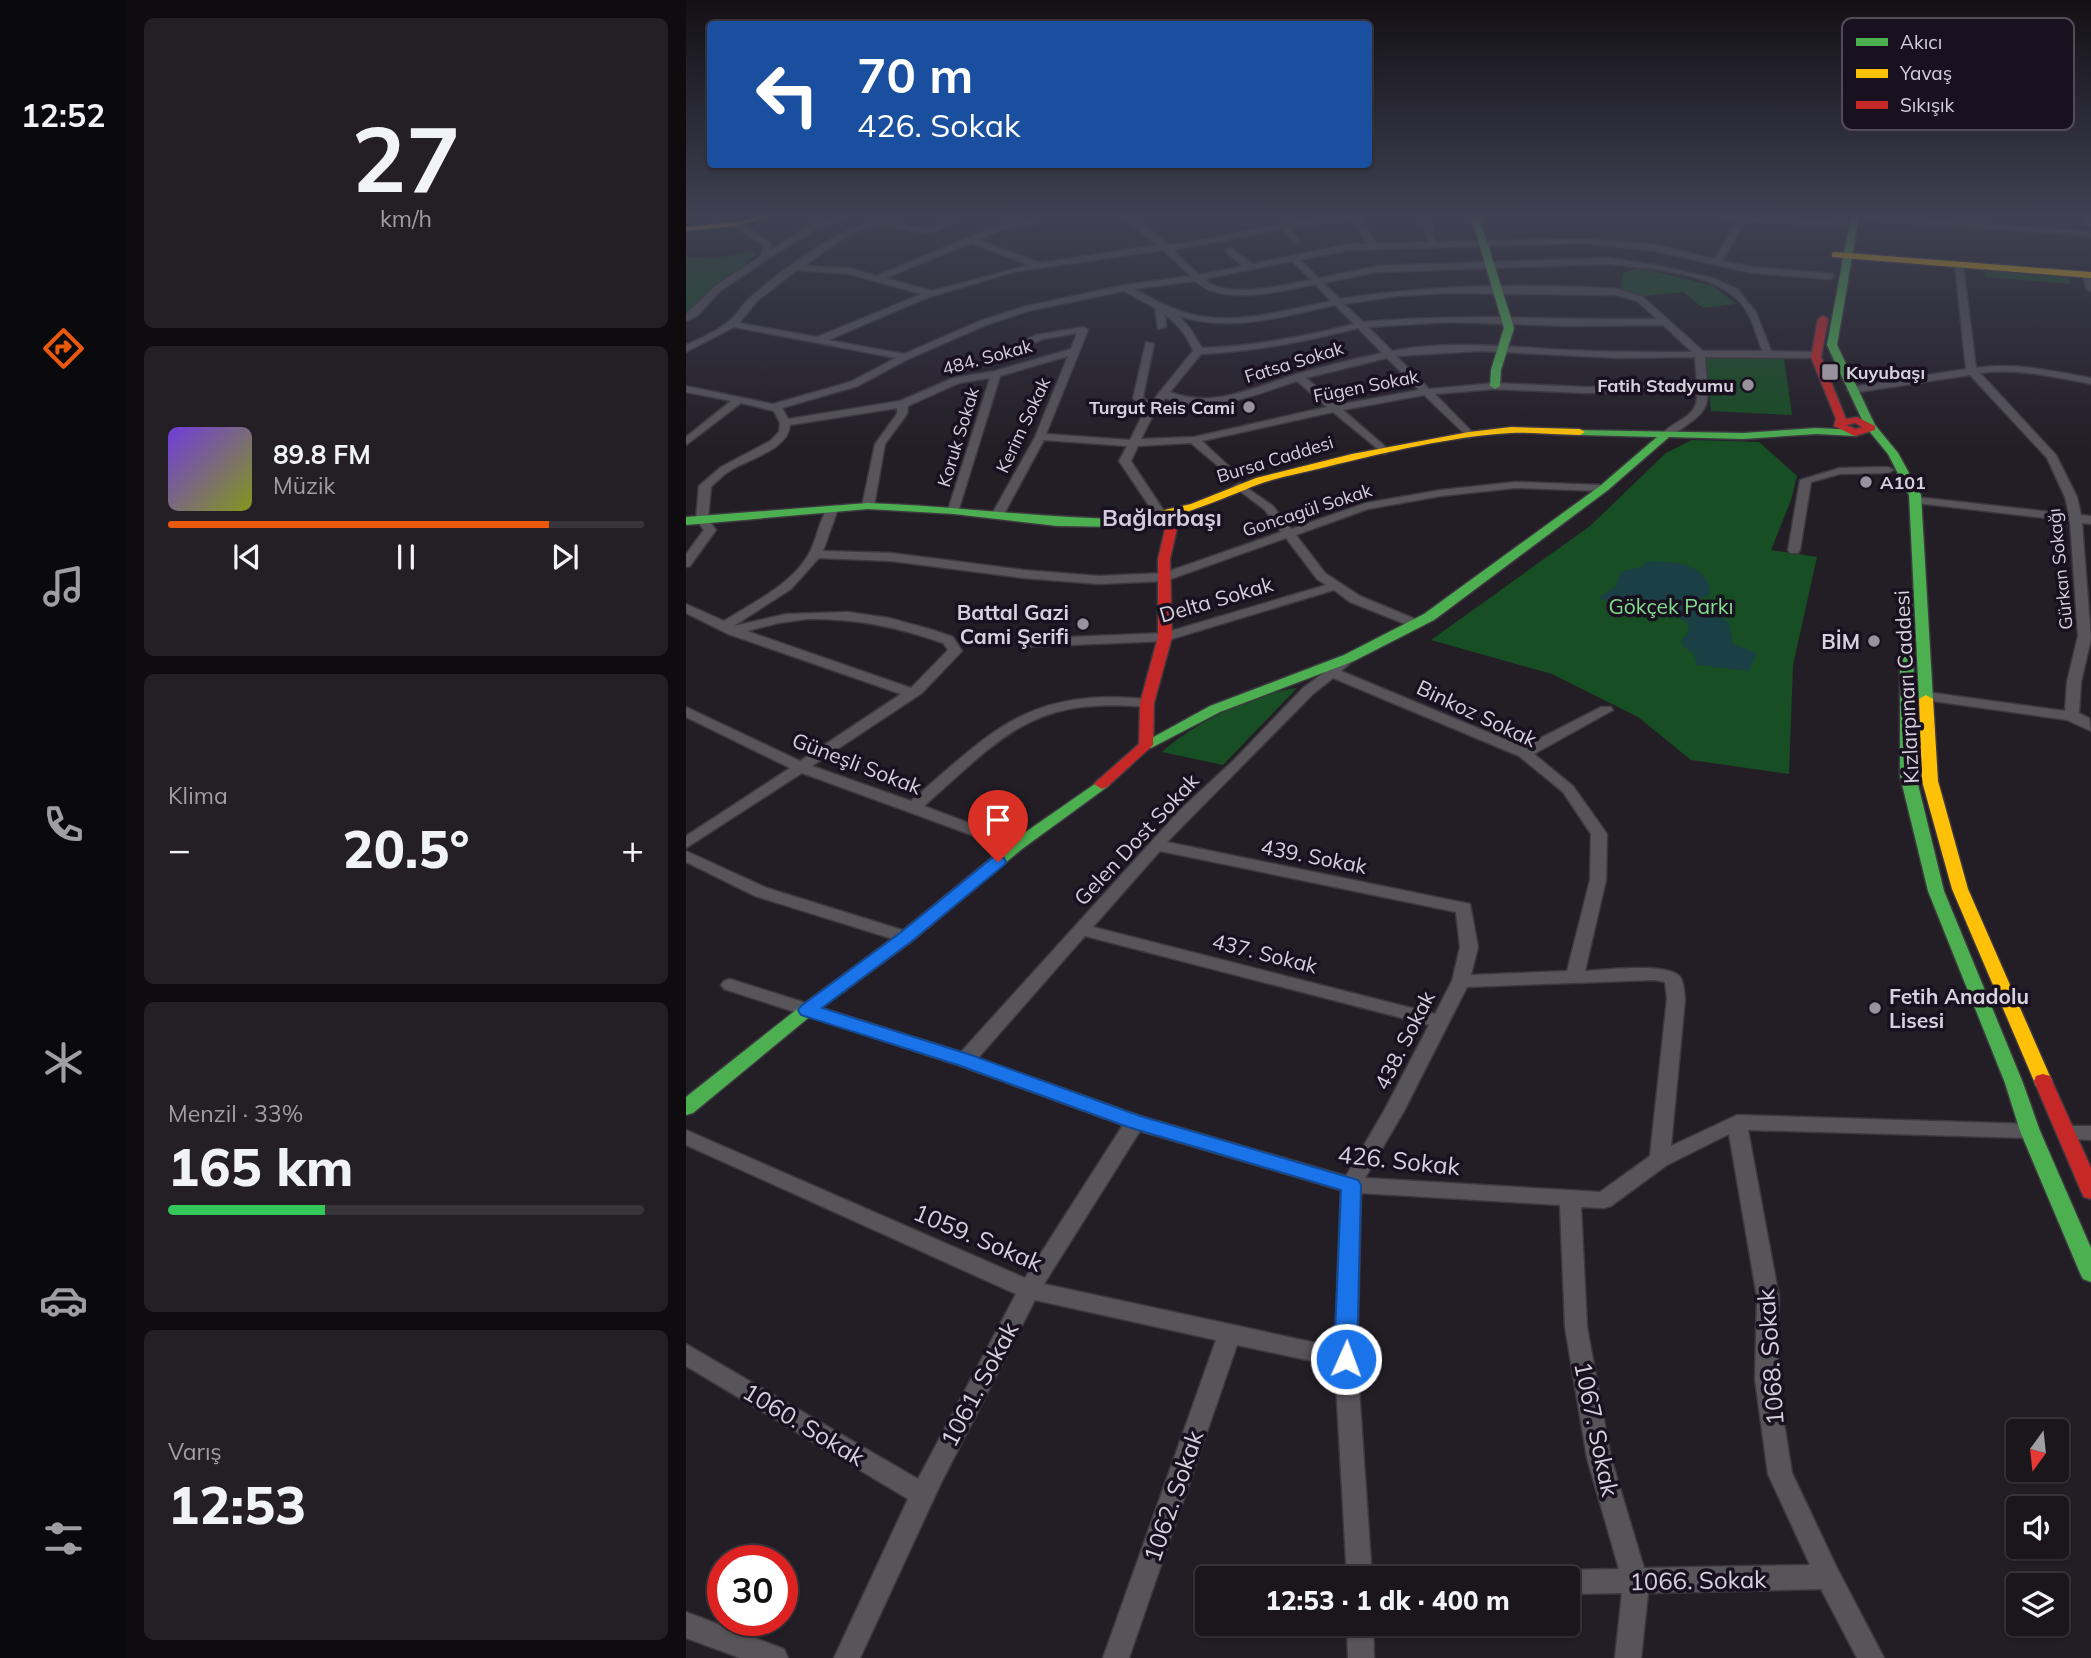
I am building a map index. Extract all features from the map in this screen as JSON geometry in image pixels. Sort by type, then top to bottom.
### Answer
[{"type":"main road","points":[[1495,386],[1498,356],[1508,341],[1508,321],[1499,293]]},
{"type":"main road","name":"Kızlarpınarı Caddesi","points":[[1827,293],[1817,355],[1841,419],[1840,423]]},
{"type":"main road","name":"Kızlarpınarı Caddesi","points":[[1838,293],[1832,345],[1852,390],[1863,429],[1900,489],[1905,525],[1908,776],[1936,891],[2014,1083],[2030,1130],[2091,1273]]},
{"type":"main road","points":[[686,1108],[807,1010],[906,937],[1017,846],[1094,791],[1146,745],[1215,709],[1349,658],[1448,605],[1604,488],[1668,433],[1742,433],[1857,421],[1863,429]]},
{"type":"main road","name":"Kızlarpınarı Caddesi","points":[[1863,429],[1893,453],[1916,500],[1930,781],[1960,889],[2091,1191]]},
{"type":"main road","points":[[1668,433],[1743,436],[1863,429]]},
{"type":"main road","name":"Bursa Caddesi","points":[[694,520],[868,506],[954,510],[1057,522],[1133,523],[1162,517],[1235,480],[1469,435],[1524,430],[1668,433]]},
{"type":"main road","points":[[1146,745],[1147,703],[1165,637],[1164,559],[1172,524],[1162,517]]},
{"type":"street","points":[[686,318],[713,293]]},
{"type":"street","points":[[686,349],[732,324],[762,293]]},
{"type":"street","points":[[819,340],[929,293]]},
{"type":"street","points":[[773,407],[855,384],[905,357],[983,323],[1026,309],[1100,293]]},
{"type":"street","points":[[1135,293],[1183,323],[1193,337],[1198,351]]},
{"type":"street","points":[[1329,293],[1469,435]]},
{"type":"street","points":[[1160,307],[1190,317],[1224,321],[1261,318],[1395,293]]},
{"type":"street","points":[[1622,293],[1640,299],[1700,354],[1703,404],[1697,414],[1668,433]]},
{"type":"street","points":[[1748,293],[1766,352]]},
{"type":"street","points":[[1962,293],[1971,370]]},
{"type":"street","points":[[1160,307],[1161,327]]},
{"type":"street","points":[[1162,517],[1125,461],[1150,410],[1198,351],[1247,349],[1295,342],[1361,326],[1448,319],[1615,324],[1667,322]]},
{"type":"street","points":[[732,324],[905,357]]},
{"type":"street","points":[[998,355],[1039,338],[1083,330],[1076,350]]},
{"type":"street","points":[[1149,344],[1138,398],[1150,410]]},
{"type":"street","name":"Fatsa Sokak","points":[[1162,393],[1179,401],[1204,404],[1240,397],[1299,377],[1390,355],[1449,348],[1622,355],[1766,352],[1817,355]]},
{"type":"street","name":"484. Sokak","points":[[785,423],[903,404],[957,380],[996,374],[1076,350]]},
{"type":"street","name":"Kerim Sokak","points":[[998,514],[1040,437],[1076,350]]},
{"type":"street","points":[[1852,390],[1971,370],[2031,370],[2091,381]]},
{"type":"street","name":"Gürkan Sokağı","points":[[1971,370],[2052,457],[2071,497],[2076,519],[2085,636],[2074,682],[2072,717]]},
{"type":"street","name":"Koruk Sokak","points":[[954,510],[996,374]]},
{"type":"street","points":[[1299,377],[1384,450]]},
{"type":"street","name":"Fügen Sokak","points":[[1040,437],[1133,443],[1194,440],[1335,408],[1426,391],[1495,386],[1585,390],[1701,388]]},
{"type":"street","points":[[686,389],[773,407],[778,409],[785,423],[783,433],[774,443],[725,469],[705,486],[694,520],[710,530],[686,563]]},
{"type":"street","points":[[686,442],[739,400]]},
{"type":"street","points":[[868,506],[880,444],[902,414],[903,404]]},
{"type":"street","points":[[1194,440],[1269,508],[1321,576],[1355,599],[1415,624]]},
{"type":"street","points":[[1794,550],[1806,480],[1840,471],[1888,470]]},
{"type":"street","name":"Goncagül Sokak","points":[[815,554],[891,557],[1023,575],[1099,580],[1165,577],[1197,568],[1289,532],[1366,506],[1441,493],[1515,485],[1604,488]]},
{"type":"street","points":[[1916,500],[2091,520]]},
{"type":"street","points":[[728,629],[776,594],[803,570],[815,554],[825,520],[832,509]]},
{"type":"street","name":"Delta Sokak","points":[[1023,643],[1165,637],[1335,586]]},
{"type":"street","points":[[686,608],[728,629],[912,693]]},
{"type":"street","points":[[686,843],[912,693],[955,651],[948,640],[868,617],[833,615],[786,618],[728,629]]},
{"type":"street","name":"Gelen Dost Sokak","points":[[965,1060],[1156,845],[1308,691],[1349,658]]},
{"type":"street","name":"Binkoz Sokak","points":[[1332,672],[1524,753],[1569,789],[1599,834],[1598,880],[1574,978]]},
{"type":"street","points":[[1926,696],[2091,719]]},
{"type":"street","points":[[913,807],[1003,731],[1028,717],[1059,705],[1095,701],[1147,703]]},
{"type":"street","points":[[1524,753],[1606,710]]},
{"type":"street","name":"Güneşli Sokak","points":[[686,711],[802,768],[1017,846]]},
{"type":"street","points":[[2072,717],[2091,727]]},
{"type":"street","name":"439. Sokak","points":[[1156,845],[1464,908]]},
{"type":"street","points":[[686,856],[761,891],[906,937]]},
{"type":"street","name":"438. Sokak","points":[[1351,1185],[1394,1111],[1438,1021],[1461,981],[1469,947],[1464,908]]},
{"type":"street","name":"437. Sokak","points":[[1081,929],[1438,1021]]},
{"type":"street","points":[[1461,981],[1654,974],[1668,976],[1674,980],[1676,999],[1660,1160]]},
{"type":"street","name":"426. Sokak","points":[[730,985],[965,1060],[1135,1122],[1351,1185],[1604,1199],[1660,1160],[1737,1122],[2030,1130]]},
{"type":"street","name":"1061. Sokak","points":[[847,1658],[921,1494],[1029,1290],[1135,1122]]},
{"type":"street","name":"1068. Sokak","points":[[1737,1122],[1768,1297],[1766,1380],[1780,1474],[1828,1577],[1871,1658]]},
{"type":"street","points":[[2067,1133],[2091,1133]]},
{"type":"street","name":"1059. Sokak","points":[[686,1137],[1029,1290],[1346,1359]]},
{"type":"street","points":[[1351,1185],[1346,1359],[1359,1566]]},
{"type":"street","name":"1067. Sokak","points":[[1570,1198],[1576,1327],[1598,1458],[1636,1582],[1629,1658]]},
{"type":"street","name":"1062. Sokak","points":[[1116,1658],[1229,1335]]},
{"type":"street","name":"1060. Sokak","points":[[686,1354],[921,1494]]},
{"type":"street","name":"1066. Sokak","points":[[1580,1582],[1828,1577]]},
{"type":"street","points":[[686,1625],[775,1658]]},
{"type":"street","points":[[1360,1636],[1361,1658]]},
{"type":"green space","points":[[686,293],[710,293],[686,314]]},
{"type":"green space","points":[[1635,293],[1670,293],[1646,296]]},
{"type":"green space","points":[[1685,293],[1723,293],[1736,304],[1703,308]]},
{"type":"green space","name":"Fatih Stadyumu","points":[[1706,354],[1784,358],[1792,415],[1711,411]]},
{"type":"green space","name":"Gökçek Parkı","points":[[1692,440],[1759,442],[1797,476],[1791,500],[1771,550],[1817,557],[1793,665],[1789,774],[1691,760],[1638,717],[1552,674],[1431,640],[1590,526],[1666,453]]},
{"type":"green space","points":[[1297,688],[1223,765],[1162,752],[1191,730],[1225,711],[1262,696]]},
{"type":"water","points":[[1647,561],[1677,563],[1697,570],[1704,576],[1709,584],[1710,594],[1698,600],[1729,623],[1733,644],[1757,653],[1749,671],[1697,665],[1694,654],[1684,647],[1681,640],[1687,635],[1689,626],[1686,621],[1653,606],[1634,602],[1630,596],[1608,601],[1598,598],[1616,586],[1620,572],[1641,567]]},
{"type":"traffic: fast","points":[[1495,386],[1496,370],[1509,328],[1498,293]]},
{"type":"traffic: fast","points":[[1841,293],[1832,345],[1870,426],[1893,453],[1915,495],[1926,699]]},
{"type":"traffic: fast","points":[[1580,432],[1743,436],[1816,431],[1856,433]]},
{"type":"traffic: fast","points":[[1146,745],[1215,709],[1349,658],[1429,617],[1604,488],[1668,433],[1673,433]]},
{"type":"traffic: fast","points":[[686,521],[868,506],[954,510],[1057,522],[1124,523]]},
{"type":"traffic: fast","points":[[1906,600],[1908,776],[1936,891],[2014,1083],[2030,1131],[2091,1273]]},
{"type":"traffic: fast","points":[[686,1108],[807,1010],[906,937],[1016,846],[1102,784]]},
{"type":"traffic: slow","points":[[1124,523],[1195,506],[1260,480],[1352,457],[1469,435],[1511,430],[1580,432]]},
{"type":"traffic: slow","points":[[1926,699],[1930,781],[1960,889],[2043,1081]]},
{"type":"traffic: jam","points":[[1823,319],[1816,357],[1841,419],[1839,426],[1855,433],[1871,428],[1857,420],[1840,423]]},
{"type":"traffic: jam","points":[[1102,784],[1146,745],[1147,703],[1165,637],[1164,559],[1172,524],[1162,517]]},
{"type":"traffic: jam","points":[[2043,1081],[2091,1191]]},
{"type":"place","name":"Kuyubaşı","points":[[1830,372]]},
{"type":"place","name":"Fatih Stadyumu","points":[[1748,385]]},
{"type":"place","name":"Turgut Reis Cami","points":[[1249,407]]},
{"type":"place","name":"A101","points":[[1866,482]]},
{"type":"place","name":"Battal Gazi Cami Şerifi","points":[[1083,624]]},
{"type":"place","name":"BİM","points":[[1874,641]]},
{"type":"place","name":"Fetih Anadolu Lisesi","points":[[1875,1008]]},
{"type":"district","name":"Bağlarbaşı","points":[[1162,517]]},
{"type":"route","points":[[998,862],[906,937],[807,1010],[965,1060],[1135,1122],[1351,1185],[1346,1359]]}]
